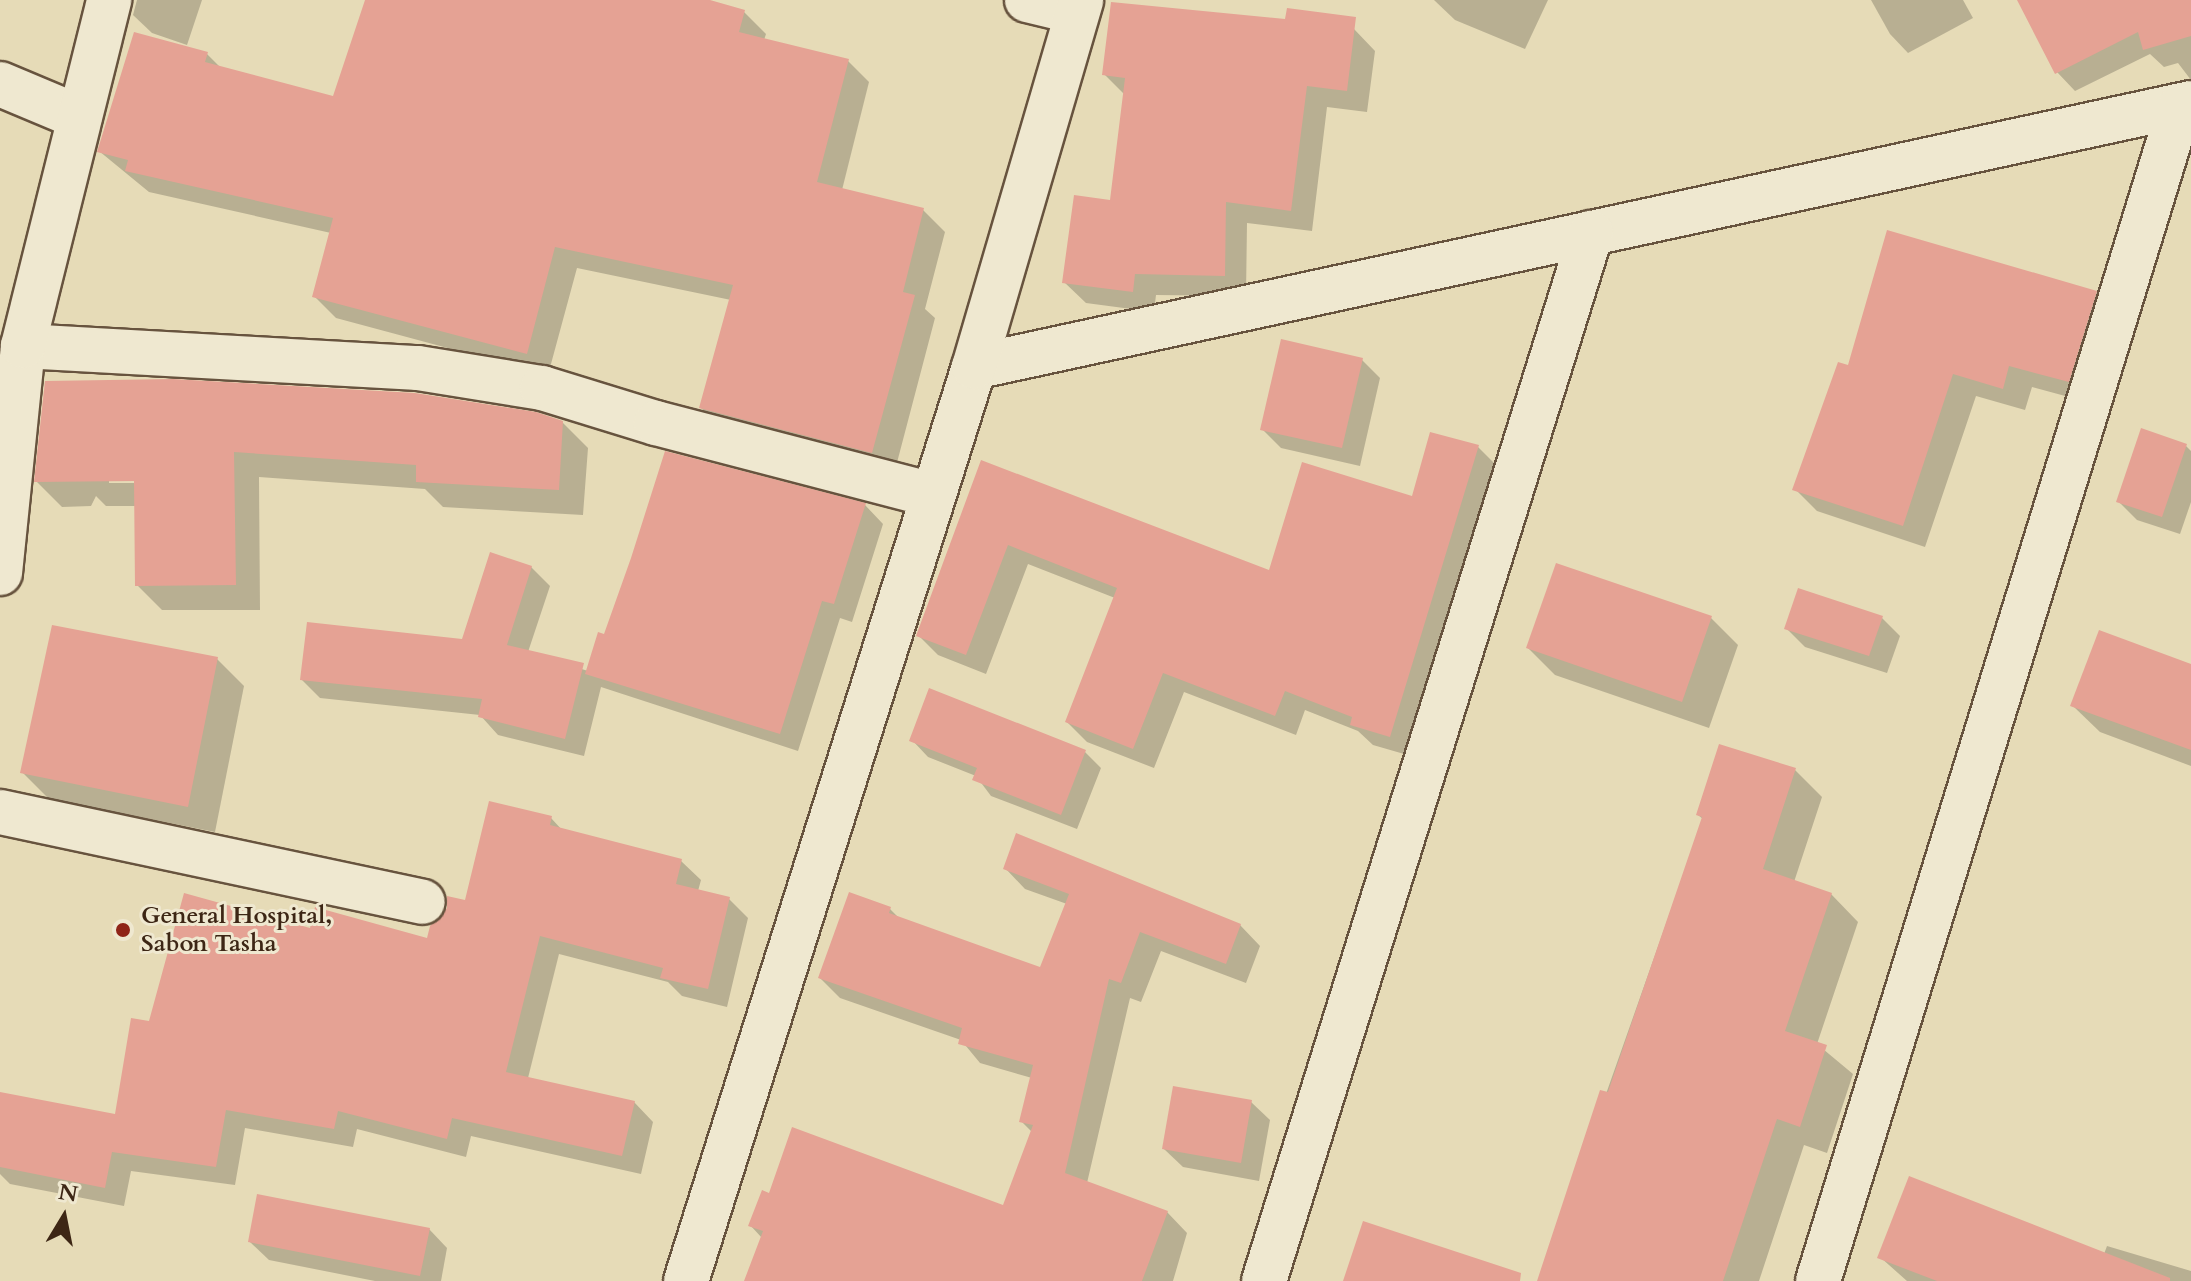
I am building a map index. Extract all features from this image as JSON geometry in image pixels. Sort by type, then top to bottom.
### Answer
[{"type":"street","points":[[0,573],[23,346],[109,0]]},
{"type":"street","points":[[686,1281],[974,367],[1079,6],[1027,0]]},
{"type":"street","points":[[0,84],[79,117]]},
{"type":"street","points":[[974,367],[2186,104],[1818,1281]]},
{"type":"street","points":[[1264,1281],[1591,233]]},
{"type":"street","points":[[23,346],[418,368],[527,386],[933,495]]},
{"type":"street","points":[[0,812],[423,902]]},
{"type":"building","points":[[365,0],[710,0],[745,10],[739,32],[849,59],[817,182],[924,208],[903,292],[915,295],[872,453],[699,408],[733,285],[555,247],[527,354],[312,297],[333,218],[125,171],[128,160],[97,152],[134,32],[208,52],[205,62],[333,96]]},
{"type":"building","points":[[2017,0],[2191,0],[2191,36],[2143,50],[2138,32],[2055,74]]},
{"type":"building","points":[[1111,2],[1285,19],[1287,8],[1356,17],[1347,91],[1307,86],[1291,211],[1226,202],[1225,276],[1135,274],[1133,292],[1062,283],[1074,195],[1110,200],[1125,78],[1102,75]]},
{"type":"building","points":[[1887,230],[2097,291],[2069,382],[2009,366],[2003,389],[1953,374],[1903,526],[1792,490],[1838,362],[1848,365]]},
{"type":"building","points":[[1281,339],[1363,358],[1342,448],[1260,430]]},
{"type":"building","points":[[173,379],[415,393],[536,412],[563,421],[559,490],[416,482],[416,465],[234,452],[236,585],[135,586],[134,481],[34,482],[45,381]]},
{"type":"building","points":[[2141,428],[2187,444],[2162,517],[2116,502]]},
{"type":"building","points":[[1430,432],[1479,445],[1390,737],[1350,725],[1352,717],[1285,691],[1275,716],[1163,673],[1133,749],[1065,722],[1117,588],[1008,545],[966,655],[916,636],[981,460],[1269,570],[1302,462],[1412,496]]},
{"type":"building","points":[[665,451],[866,503],[834,604],[822,601],[780,734],[585,674],[598,632],[604,634]]},
{"type":"building","points":[[490,552],[532,566],[507,645],[584,663],[565,739],[478,717],[482,699],[300,680],[307,622],[462,639]]},
{"type":"building","points":[[1556,563],[1712,616],[1682,702],[1526,648]]},
{"type":"building","points":[[1798,588],[1883,616],[1869,656],[1784,629]]},
{"type":"building","points":[[52,625],[218,657],[188,807],[20,773]]},
{"type":"building","points":[[2099,630],[2191,664],[2191,750],[2070,706]]},
{"type":"building","points":[[929,688],[1086,750],[1061,815],[972,780],[977,768],[909,741]]},
{"type":"building","points":[[1719,744],[1796,768],[1763,869],[1832,893],[1785,1031],[1827,1045],[1800,1127],[1777,1119],[1723,1281],[1537,1281],[1600,1090],[1608,1092],[1702,817],[1696,815]]},
{"type":"building","points":[[489,801],[552,816],[550,825],[682,859],[676,884],[730,897],[708,989],[660,978],[663,968],[540,936],[506,1072],[635,1101],[622,1156],[452,1118],[447,1139],[338,1111],[334,1129],[226,1110],[216,1167],[112,1152],[105,1188],[0,1167],[0,1092],[115,1114],[131,1018],[149,1021],[184,893],[310,928],[315,907],[427,938],[430,926],[447,908],[447,896],[465,900]]},
{"type":"building","points":[[1016,833],[1241,924],[1226,964],[1140,932],[1121,983],[1109,979],[1065,1173],[1168,1211],[1142,1281],[744,1281],[763,1231],[748,1226],[762,1190],[769,1193],[792,1127],[1003,1205],[1033,1125],[1019,1122],[1033,1065],[958,1044],[962,1028],[818,978],[849,892],[891,907],[889,913],[1040,967],[1069,894],[1003,869]]},
{"type":"building","points":[[1173,1086],[1252,1100],[1241,1163],[1162,1149]]},
{"type":"building","points":[[1909,1176],[2170,1278],[2170,1281],[1937,1281],[1877,1258]]},
{"type":"building","points":[[257,1194],[430,1228],[420,1276],[248,1242]]},
{"type":"building","points":[[1363,1221],[1521,1273],[1520,1281],[1343,1281]]},
{"type":"place","name":"General Hospital, Sabon Tasha","points":[[123,930]]}]
